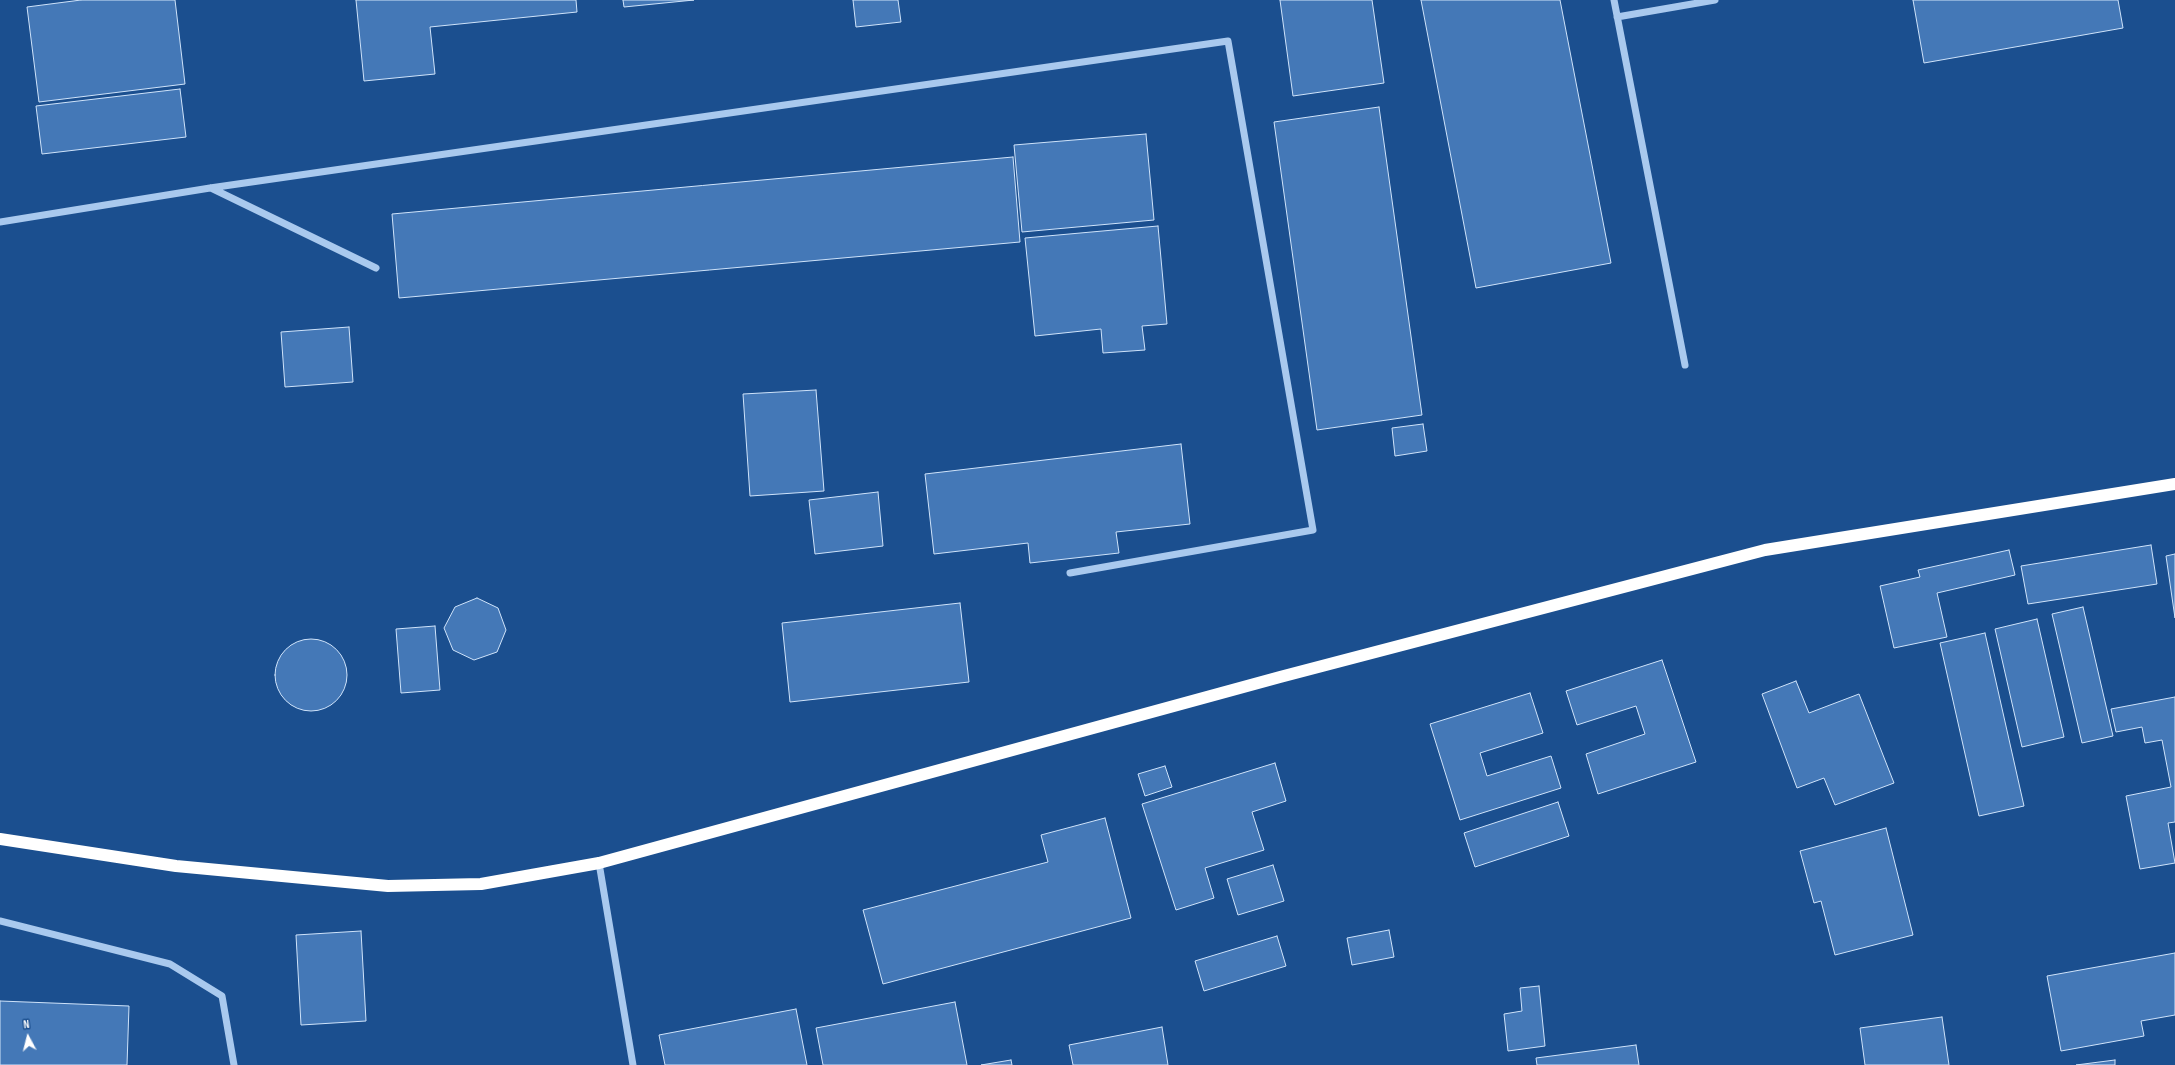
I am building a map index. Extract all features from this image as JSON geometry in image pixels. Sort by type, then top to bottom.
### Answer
[{"type":"highway","points":[[0,839],[176,866],[388,886],[481,884],[599,863],[1280,677],[1765,550],[2175,484]]},
{"type":"street","points":[[1614,0],[1685,365]]},
{"type":"street","points":[[1618,16],[1715,0]]},
{"type":"street","points":[[0,222],[210,188],[1228,42],[1313,530],[1070,572]]},
{"type":"street","points":[[210,188],[376,268]]},
{"type":"street","points":[[599,863],[633,1065]]},
{"type":"street","points":[[0,921],[170,964],[222,996],[234,1065]]},
{"type":"building","points":[[81,0],[175,0],[185,84],[39,102],[27,7]]},
{"type":"building","points":[[356,0],[576,0],[577,12],[430,27],[435,74],[364,81]]},
{"type":"building","points":[[623,0],[694,0],[624,7]]},
{"type":"building","points":[[853,0],[898,0],[901,22],[856,27]]},
{"type":"building","points":[[1280,0],[1372,0],[1384,83],[1293,96]]},
{"type":"building","points":[[1421,0],[1560,0],[1611,263],[1476,288]]},
{"type":"building","points":[[1913,0],[2118,0],[2123,28],[1924,63]]},
{"type":"building","points":[[180,89],[186,137],[42,154],[36,106]]},
{"type":"building","points":[[1379,107],[1422,415],[1317,430],[1274,122]]},
{"type":"building","points":[[1146,134],[1154,220],[1022,232],[1014,145]]},
{"type":"building","points":[[1013,157],[1020,242],[399,298],[392,214]]},
{"type":"building","points":[[1158,226],[1167,324],[1142,326],[1145,350],[1103,353],[1101,329],[1035,336],[1025,238]]},
{"type":"building","points":[[349,327],[353,382],[285,387],[281,332]]},
{"type":"building","points":[[816,390],[824,491],[750,496],[743,394]]},
{"type":"building","points":[[1423,424],[1427,451],[1395,456],[1392,428]]},
{"type":"building","points":[[1181,444],[1190,524],[1116,532],[1119,553],[1030,563],[1028,543],[934,554],[925,474]]},
{"type":"building","points":[[878,492],[883,546],[815,554],[809,500]]},
{"type":"building","points":[[2151,545],[2157,584],[2028,604],[2021,566]]},
{"type":"building","points":[[2009,550],[2015,575],[1937,593],[1947,637],[1894,648],[1880,586],[1920,577],[1918,570]]},
{"type":"building","points":[[2175,554],[2175,618],[2166,556]]},
{"type":"building","points":[[477,598],[498,608],[506,630],[497,652],[474,660],[453,650],[444,628],[455,607]]},
{"type":"building","points":[[960,603],[969,682],[790,702],[782,623]]},
{"type":"building","points":[[2083,607],[2113,736],[2082,743],[2052,614]]},
{"type":"building","points":[[2037,619],[2064,737],[2022,747],[1995,629]]},
{"type":"building","points":[[435,626],[440,690],[401,693],[396,629]]},
{"type":"building","points":[[1985,633],[2024,806],[1979,816],[1940,643]]},
{"type":"building","points":[[304,639],[318,639],[325,641],[337,649],[345,661],[347,675],[345,689],[337,701],[325,709],[318,711],[304,711],[297,709],[285,701],[277,689],[275,682],[275,668],[277,661],[285,649],[297,641]]},
{"type":"building","points":[[1662,660],[1696,762],[1598,794],[1586,754],[1645,734],[1636,706],[1577,725],[1566,691]]},
{"type":"building","points":[[1796,681],[1809,713],[1859,694],[1894,783],[1835,805],[1824,778],[1797,788],[1762,694]]},
{"type":"building","points":[[1530,693],[1543,733],[1480,753],[1487,776],[1551,756],[1561,788],[1460,820],[1430,724]]},
{"type":"building","points":[[2175,697],[2175,822],[2168,823],[2175,863],[2140,869],[2126,796],[2171,787],[2162,740],[2145,743],[2142,727],[2116,732],[2111,709]]},
{"type":"building","points":[[1275,763],[1286,801],[1252,812],[1264,850],[1205,868],[1214,898],[1176,910],[1142,804]]},
{"type":"building","points":[[1165,766],[1172,787],[1145,796],[1138,774]]},
{"type":"building","points":[[1558,802],[1569,836],[1475,867],[1464,833]]},
{"type":"building","points":[[1105,818],[1131,918],[883,984],[863,910],[1048,862],[1041,835]]},
{"type":"building","points":[[1886,828],[1913,935],[1835,955],[1821,901],[1814,903],[1800,851]]},
{"type":"building","points":[[1273,865],[1284,901],[1238,915],[1227,879]]},
{"type":"building","points":[[1389,930],[1394,957],[1352,965],[1347,938]]},
{"type":"building","points":[[361,931],[366,1021],[301,1025],[296,935]]},
{"type":"building","points":[[1277,936],[1286,966],[1204,991],[1195,961]]},
{"type":"building","points":[[2175,953],[2175,1015],[2141,1021],[2144,1036],[2061,1051],[2047,976]]},
{"type":"building","points":[[1539,986],[1545,1046],[1508,1051],[1504,1014],[1522,1011],[1520,988]]},
{"type":"building","points":[[0,1001],[129,1006],[127,1065],[0,1065]]},
{"type":"building","points":[[955,1002],[967,1065],[823,1065],[816,1028]]},
{"type":"building","points":[[796,1009],[807,1065],[665,1065],[659,1035]]},
{"type":"building","points":[[1942,1017],[1949,1065],[1865,1065],[1860,1028]]},
{"type":"building","points":[[1162,1027],[1168,1065],[1073,1065],[1069,1045]]},
{"type":"building","points":[[1636,1045],[1639,1065],[1537,1065],[1536,1058]]},
{"type":"building","points":[[1011,1060],[1012,1065],[981,1065]]},
{"type":"building","points":[[2115,1060],[2115,1065],[2076,1065]]}]
